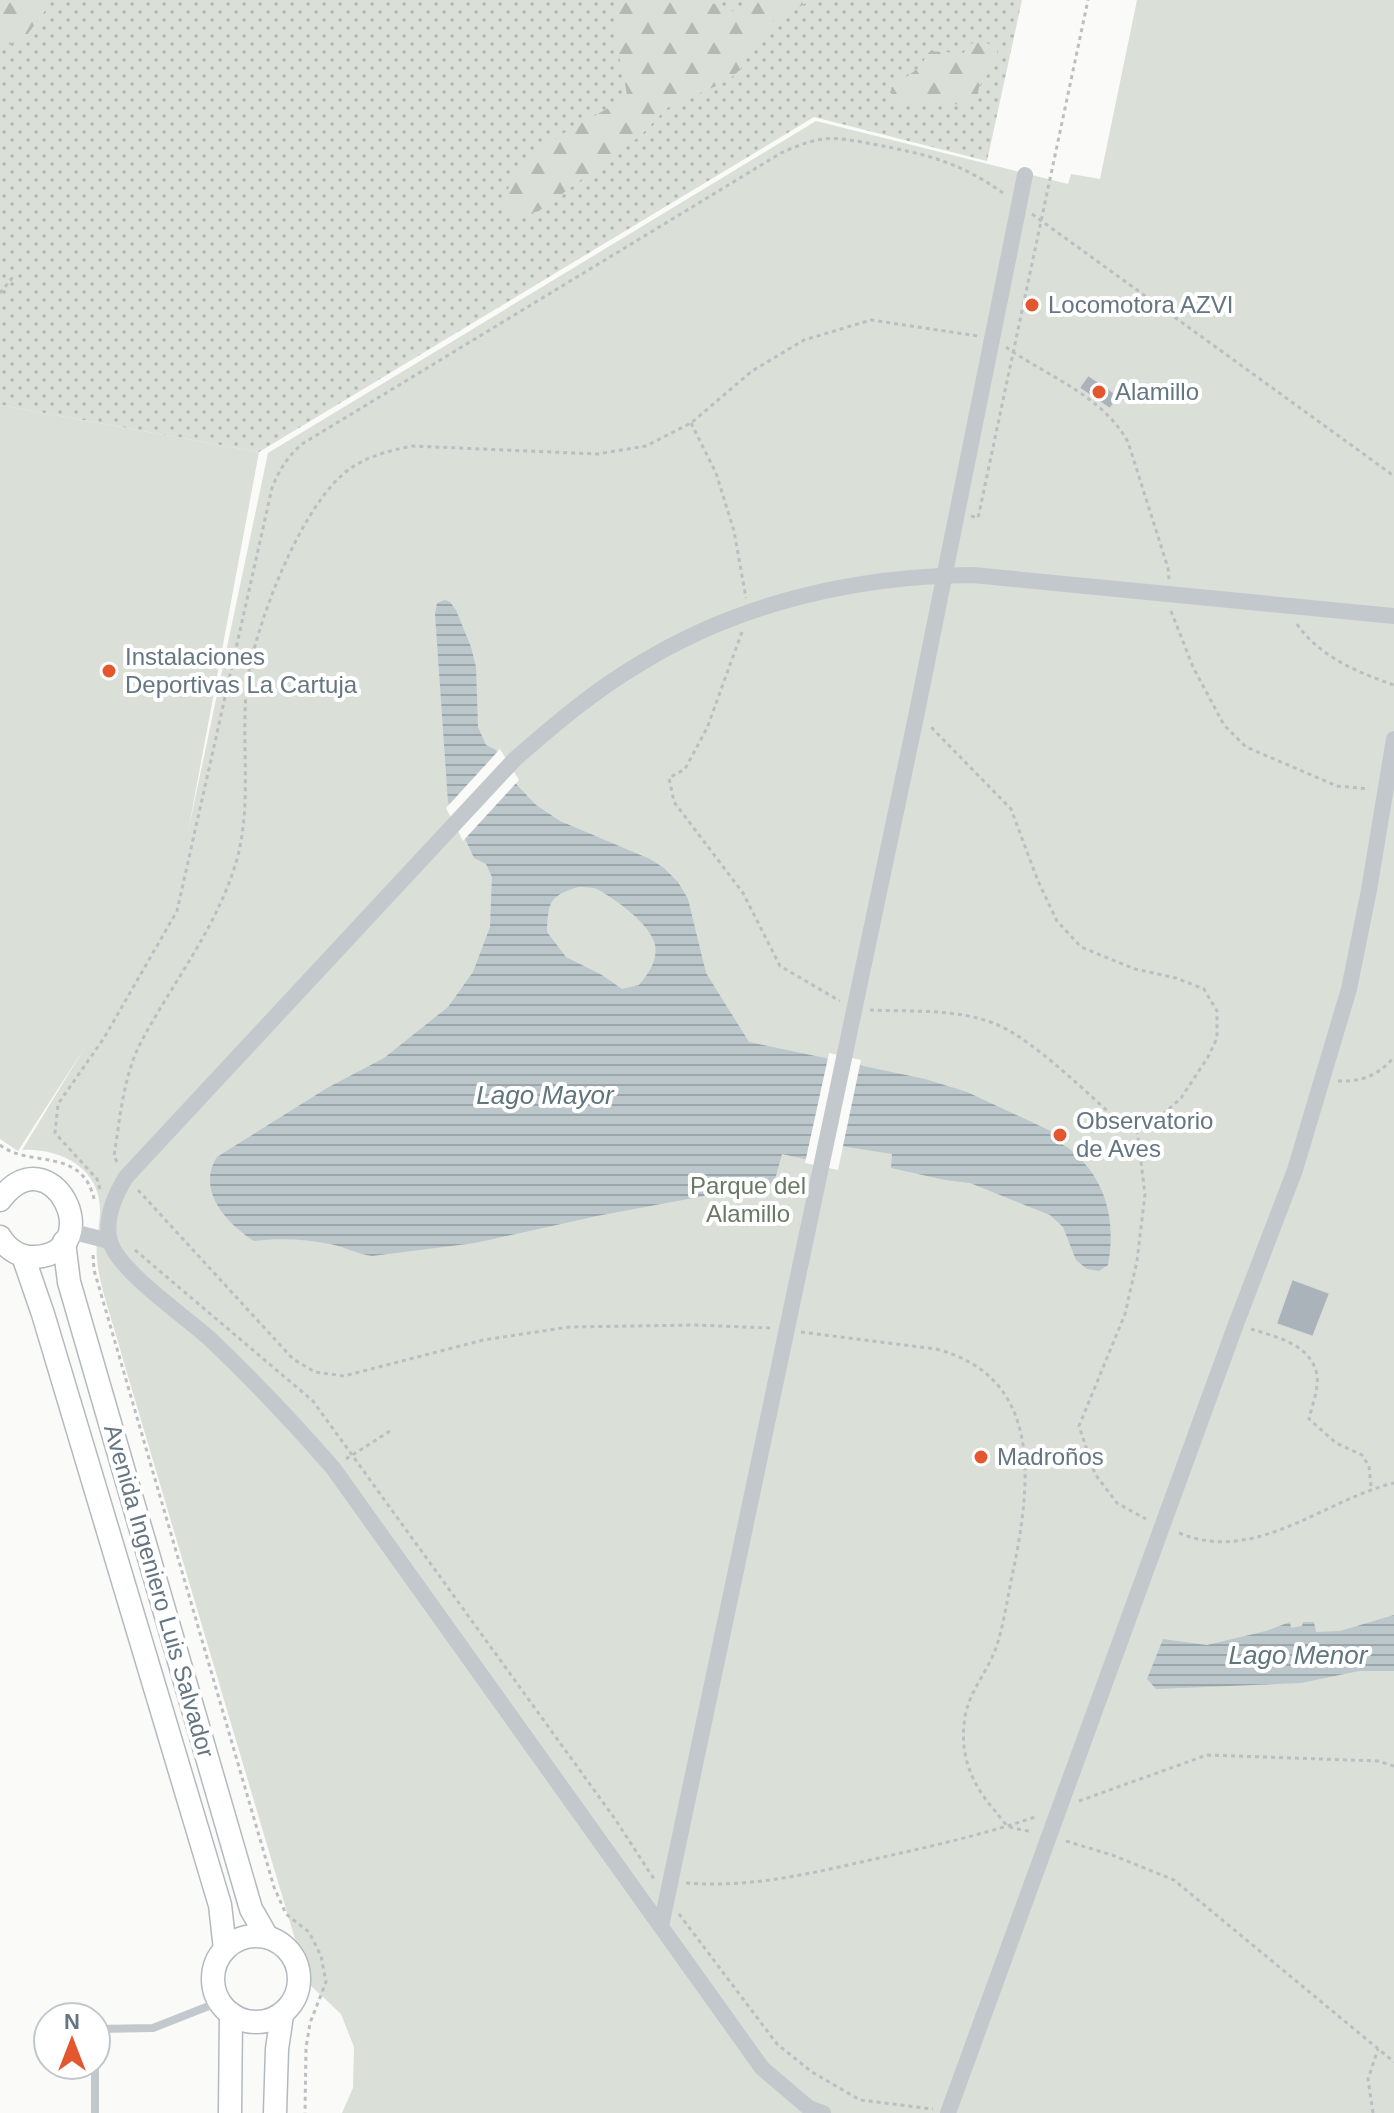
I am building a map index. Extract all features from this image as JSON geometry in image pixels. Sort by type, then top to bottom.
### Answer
[{"type":"street","points":[[661,1926],[946,575],[1025,175]]},
{"type":"street","points":[[102,1238],[115,1194],[126,1177],[515,759],[563,717],[641,663],[677,643],[823,589],[893,578],[946,575],[973,575],[1394,616]]},
{"type":"street","points":[[948,2112],[1295,1170],[1349,989],[1394,739]]},
{"type":"street","points":[[0,1200],[8,1190],[10,1178]]},
{"type":"street","name":"Avenida Ingeniero Luis Salvador","points":[[10,1178],[55,1187],[70,1206],[72,1218],[67,1236],[69,1282],[251,1909],[267,1937]]},
{"type":"street","points":[[0,1237],[13,1251],[23,1256],[46,1255],[67,1236],[102,1238],[121,1263],[209,1339],[287,1415],[333,1468],[762,2068],[809,2108],[823,2113]]},
{"type":"street","name":"Avenida Ingeniero Luis Salvador","points":[[23,1256],[220,1905],[225,1949]]},
{"type":"street","points":[[252,1936],[267,1937],[280,1942],[297,1964],[300,1978],[298,1992],[292,2005],[282,2015],[270,2021],[243,2021],[225,2008],[214,1989],[213,1974],[225,1949],[237,1940],[252,1936]]},
{"type":"street","points":[[225,2008],[230,2113]]},
{"type":"street","points":[[275,2113],[277,2049],[282,2015]]},
{"type":"lane","points":[[112,2029],[153,2028],[225,2008]]},
{"type":"lane","points":[[95,2081],[95,2113]]},
{"type":"path","points":[[978,518],[1088,0]]},
{"type":"path","points":[[110,1213],[97,1179],[55,1133],[58,1104],[104,1038],[177,911],[277,475],[302,444],[768,161],[798,146],[823,139],[921,153],[961,167],[1019,204],[1394,476]]},
{"type":"path","points":[[0,293],[13,277]]},
{"type":"path","points":[[1385,790],[1337,786],[1246,747],[1224,725],[1193,667],[1171,609],[1168,568],[1121,428],[1098,405],[993,338],[871,320],[804,340],[752,371],[691,423],[646,446],[597,454],[412,446],[387,450],[342,474],[326,491],[280,575],[257,640],[248,682],[245,821],[239,855],[207,931],[140,1046],[129,1074],[114,1156],[126,1177],[293,1359],[315,1372],[355,1374],[483,1340],[569,1327],[695,1325],[787,1330],[936,1349],[955,1354],[986,1372],[1016,1416],[1024,1437],[1027,1465],[1022,1528],[999,1640],[969,1704],[963,1737],[965,1759],[974,1781],[1008,1826],[1112,1855],[1174,1880],[1394,2062]]},
{"type":"path","points":[[691,423],[716,473],[734,531],[749,614],[707,728],[685,769],[669,778],[674,802],[743,893],[780,966],[855,1009],[961,1015],[998,1026],[1035,1050],[1123,1125],[1137,1130],[1152,1124],[1181,1098],[1208,1057],[1217,1038],[1217,1011],[1204,989],[1176,978],[1135,969],[1081,947],[1057,921],[1011,809],[917,712]]},
{"type":"path","points":[[1286,607],[1304,635],[1323,651],[1394,685]]},
{"type":"path","points":[[1323,1081],[1350,1082],[1366,1078],[1382,1071],[1394,1057]]},
{"type":"path","points":[[1137,1130],[1145,1194],[1137,1261],[1125,1314],[1079,1426],[1095,1474],[1117,1503],[1162,1526],[1193,1539],[1229,1542],[1266,1537],[1371,1488],[1394,1483]]},
{"type":"path","points":[[0,1145],[11,1153],[59,1160],[75,1169],[94,1198],[102,1238],[94,1270],[274,1887],[286,1914],[309,1932],[321,1956],[326,1982],[310,2023],[306,2048],[305,2113]]},
{"type":"path","points":[[135,1249],[313,1401],[615,1819],[667,1898],[777,2044],[812,2072],[860,2100],[948,2112]]},
{"type":"path","points":[[1236,1324],[1301,1349],[1312,1361],[1317,1376],[1309,1419],[1336,1443],[1362,1455],[1369,1466],[1371,1488]]},
{"type":"path","points":[[333,1468],[390,1431]]},
{"type":"path","points":[[670,1881],[731,1885],[782,1880],[1008,1826],[1207,1755],[1378,1761],[1394,1766]]},
{"type":"path","points":[[1373,2113],[1368,2079],[1378,2049]]},
{"type":"green space","points":[[0,0],[1022,0],[987,161],[814,117],[259,452],[0,405]]},
{"type":"green space","points":[[0,0],[53,0],[27,35],[0,49]]},
{"type":"green space","points":[[621,0],[705,0],[735,12],[760,0],[812,0],[774,20],[740,70],[727,81],[667,108],[640,136],[539,211],[516,217],[500,208],[514,178],[527,161],[553,140],[627,96],[616,35],[617,11]]},
{"type":"green space","name":"Parque del Alamillo","points":[[1137,0],[1394,0],[1394,2113],[342,2113],[353,2088],[354,2047],[341,2014],[308,1983],[104,1294],[98,1270],[98,1195],[93,1182],[75,1163],[50,1152],[22,1150],[85,1047],[18,1151],[0,1139],[0,405],[259,452],[188,832],[268,453],[816,121],[1068,184],[1071,174],[1100,179]]},
{"type":"green space","points":[[981,42],[995,45],[999,58],[979,87],[976,105],[894,102],[891,88],[920,67],[929,52],[964,53],[968,44]]},
{"type":"water","name":"Lago Mayor","points":[[450,602],[471,647],[476,667],[478,727],[486,745],[496,750],[516,784],[536,805],[560,821],[650,859],[678,882],[688,899],[706,973],[749,1042],[925,1079],[967,1092],[1057,1134],[1054,1139],[1085,1163],[1101,1189],[1111,1233],[1108,1265],[1099,1271],[1087,1269],[1076,1260],[1063,1227],[1050,1215],[970,1183],[891,1168],[892,1154],[841,1146],[836,1166],[782,1154],[774,1183],[597,1216],[475,1243],[372,1256],[311,1241],[254,1241],[233,1225],[217,1205],[212,1193],[211,1169],[217,1157],[327,1088],[384,1058],[448,1007],[473,972],[490,927],[492,877],[486,864],[474,858],[448,802],[435,614],[437,603]],"holes":[[[578,887],[597,889],[613,899],[640,921],[652,937],[656,951],[654,962],[639,985],[622,989],[566,957],[547,932],[552,902],[561,894]]]},
{"type":"water","name":"Lago Menor","points":[[1394,1615],[1394,1671],[1359,1671],[1301,1683],[1156,1689],[1147,1679],[1163,1639],[1207,1645],[1290,1622],[1291,1628],[1302,1626],[1303,1622],[1314,1622],[1316,1632],[1340,1631]]},
{"type":"pier","points":[[500,749],[519,780],[463,841],[446,808]]},
{"type":"pier","points":[[829,1053],[861,1060],[838,1170],[805,1163]]},
{"type":"building","name":"Alamillo","points":[[1088,375],[1119,396],[1110,409],[1079,388]]},
{"type":"building","points":[[1292,1279],[1330,1293],[1313,1337],[1276,1324]]},
{"type":"place","name":"Locomotora AZVI","points":[[1032,305]]},
{"type":"place","name":"Alamillo","points":[[1099,392]]},
{"type":"place","name":"Instalaciones Deportivas La Cartuja","points":[[109,671]]},
{"type":"place","name":"Observatorio de Aves","points":[[1060,1135]]},
{"type":"place","name":"Madroños","points":[[981,1457]]}]
